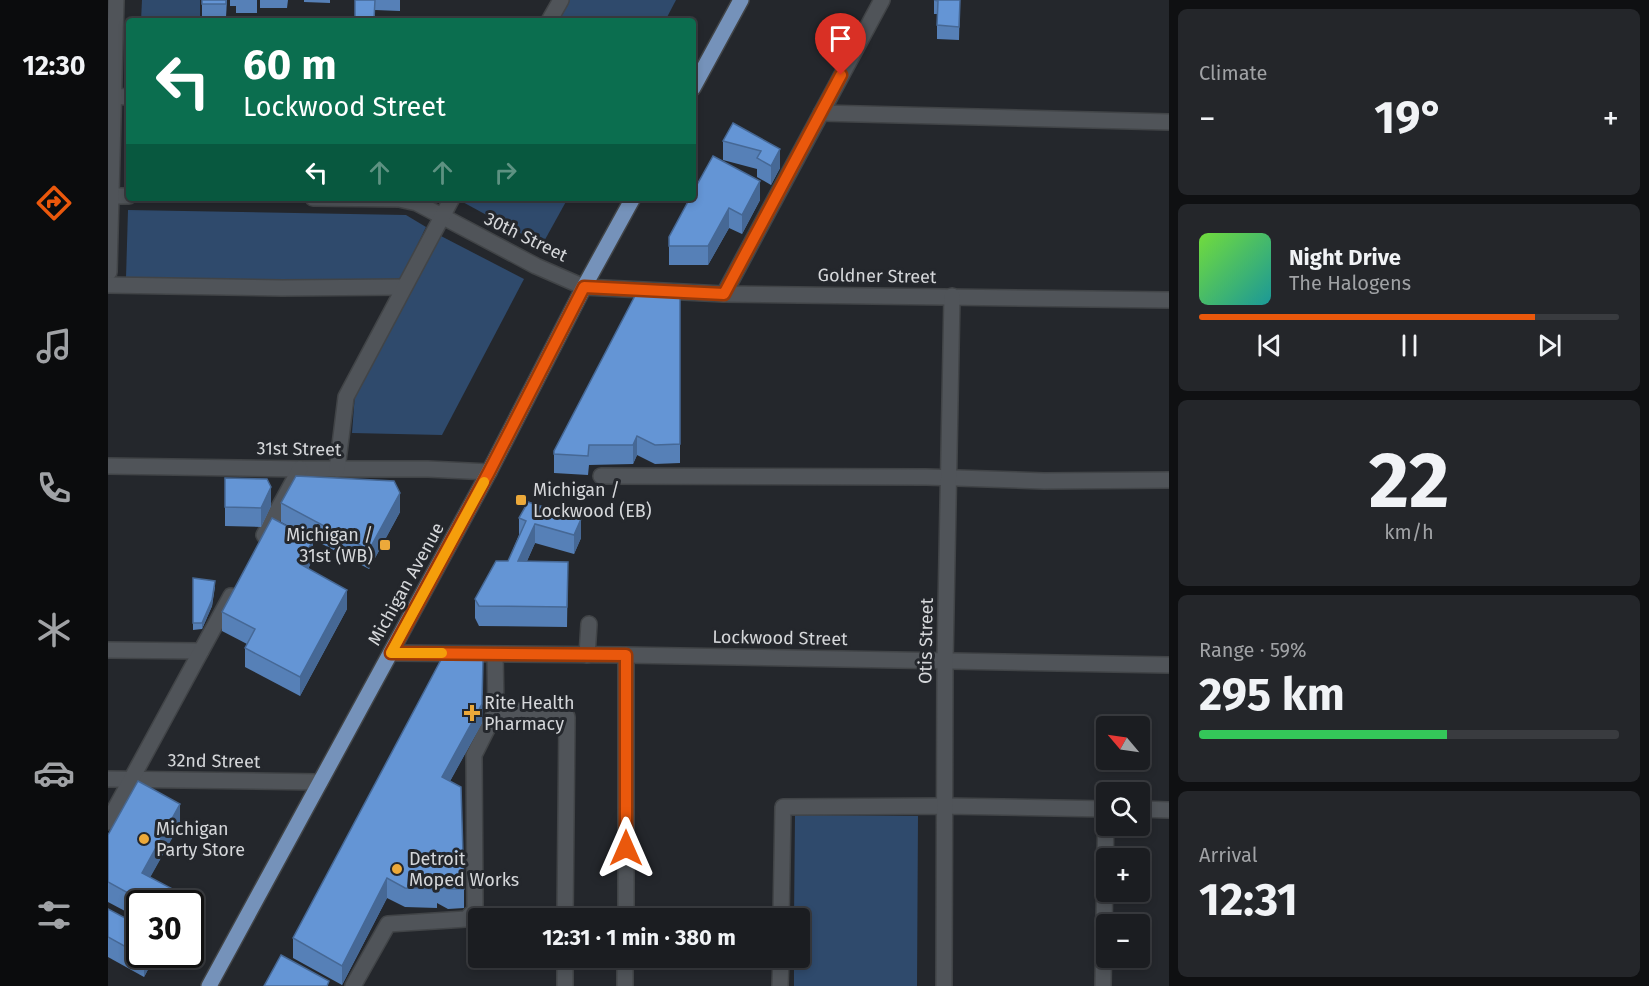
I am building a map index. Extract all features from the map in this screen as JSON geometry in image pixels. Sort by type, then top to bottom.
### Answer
[{"type":"main road","points":[[696,82],[741,0]]},
{"type":"main road","name":"Michigan Avenue","points":[[209,986],[489,472],[584,287],[631,201]]},
{"type":"street","points":[[116,0],[117,96],[110,196],[109,278],[282,288],[404,287]]},
{"type":"street","points":[[551,18],[561,0]]},
{"type":"street","points":[[724,294],[882,0]]},
{"type":"street","points":[[821,113],[1169,122]]},
{"type":"street","points":[[110,196],[126,196]]},
{"type":"street","name":"30th Street","points":[[408,201],[417,203],[536,266],[584,287]]},
{"type":"street","points":[[337,470],[346,397],[450,201]]},
{"type":"street","name":"Goldner Street","points":[[584,287],[724,294],[1169,300]]},
{"type":"street","name":"Otis Street","points":[[944,986],[945,661],[952,296]]},
{"type":"street","name":"31st Street","points":[[108,466],[337,470],[428,469],[489,472]]},
{"type":"street","points":[[256,550],[300,469]]},
{"type":"street","points":[[601,476],[903,476],[1044,481],[1169,480]]},
{"type":"street","points":[[108,822],[239,580]]},
{"type":"street","points":[[586,655],[589,624]]},
{"type":"street","points":[[108,650],[201,651]]},
{"type":"street","name":"Lockwood Street","points":[[391,653],[1169,665]]},
{"type":"street","points":[[353,986],[388,924],[466,920],[475,910],[474,755],[496,711],[495,654]]},
{"type":"street","points":[[626,655],[626,908]]},
{"type":"street","points":[[496,711],[564,712],[567,717],[566,908]]},
{"type":"street","name":"32nd Street","points":[[108,779],[320,782]]},
{"type":"street","points":[[781,908],[783,807],[1096,808]]},
{"type":"street","points":[[1150,809],[1169,810]]},
{"type":"street","points":[[1103,986],[1106,836]]},
{"type":"street","points":[[565,968],[565,986]]},
{"type":"street","points":[[625,968],[625,986]]},
{"type":"street","points":[[780,986],[781,968]]},
{"type":"shaded area","points":[[142,0],[200,0],[200,18],[141,18]]},
{"type":"shaded area","points":[[569,0],[676,0],[667,18],[559,18]]},
{"type":"shaded area","points":[[461,201],[566,201],[542,245]]},
{"type":"shaded area","points":[[128,210],[406,215],[426,227],[399,283],[126,278]]},
{"type":"shaded area","points":[[439,235],[524,279],[442,435],[352,433],[355,394]]},
{"type":"shaded area","points":[[795,815],[918,816],[917,986],[794,986],[794,968],[810,968],[810,908],[794,908]]},
{"type":"building","points":[[202,0],[226,0],[226,4],[202,4]]},
{"type":"building","points":[[355,0],[375,0],[374,18],[355,18]]},
{"type":"building","points":[[934,0],[960,0],[959,27],[937,25],[938,1]]},
{"type":"building","points":[[733,123],[780,149],[771,166],[757,158],[761,151],[723,141]]},
{"type":"building","points":[[713,156],[760,181],[742,215],[729,208],[708,246],[669,246],[669,237],[688,201],[696,201],[696,187]]},
{"type":"building","points":[[637,292],[680,294],[680,444],[655,445],[637,436],[633,445],[589,445],[588,456],[554,454],[554,451]]},
{"type":"building","points":[[296,476],[394,481],[400,493],[369,550],[281,503]]},
{"type":"building","points":[[225,478],[267,479],[271,487],[261,508],[225,507]]},
{"type":"building","points":[[528,502],[581,519],[574,535],[535,524],[518,561],[568,562],[567,607],[479,606],[475,599],[496,561],[508,561],[526,521],[519,518]]},
{"type":"building","points":[[272,518],[313,540],[300,564],[347,590],[300,677],[245,648],[255,629],[222,612]]},
{"type":"building","points":[[193,578],[215,581],[212,600],[202,623],[193,623]]},
{"type":"building","points":[[443,656],[483,658],[482,704],[442,777],[461,787],[464,889],[448,889],[437,884],[437,889],[405,888],[387,878],[342,966],[293,938]]},
{"type":"building","name":"Michigan Party Store","points":[[138,781],[180,804],[142,873],[174,890],[126,890],[126,892],[108,882],[108,835]]},
{"type":"building","points":[[108,909],[126,919],[126,947],[108,937]]},
{"type":"building","points":[[281,955],[329,981],[327,986],[264,986]]},
{"type":"slow traffic","points":[[442,653],[391,653],[484,482]]},
{"type":"place","name":"Michigan / Lockwood (EB)","points":[[521,500]]},
{"type":"place","name":"Michigan / 31st (WB)","points":[[385,545]]},
{"type":"place","name":"Rite Health Pharmacy","points":[[472,713]]},
{"type":"place","name":"Michigan Party Store","points":[[144,839]]},
{"type":"place","name":"Detroit Moped Works","points":[[397,869]]},
{"type":"route","points":[[626,848],[626,655],[391,653],[489,472],[584,287],[724,294],[841,75]]}]
